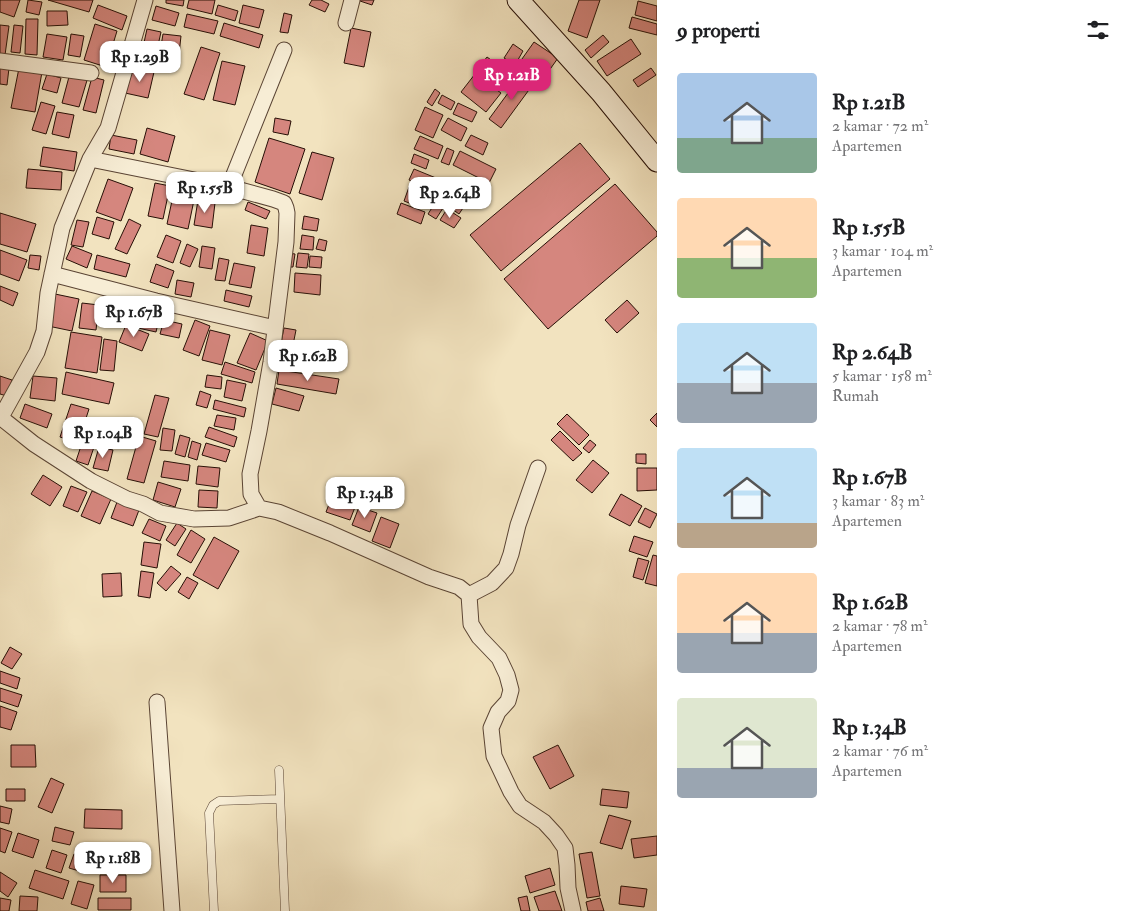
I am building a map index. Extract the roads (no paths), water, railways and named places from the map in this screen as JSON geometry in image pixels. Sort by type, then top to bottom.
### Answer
[{"type":"street","points":[[145,0],[108,128],[90,160],[62,228],[48,293],[44,331],[37,352],[0,417],[34,444],[91,481],[127,499],[160,512],[194,519],[229,518],[259,508],[278,512],[429,577],[458,587],[469,595]]},
{"type":"street","points":[[346,23],[352,0]]},
{"type":"street","points":[[518,0],[601,92],[657,161]]},
{"type":"street","points":[[229,187],[284,50]]},
{"type":"street","points":[[0,61],[91,73]]},
{"type":"street","points":[[90,160],[229,187],[284,203],[288,213],[286,242],[271,362],[250,474],[251,494],[259,508]]},
{"type":"street","points":[[52,274],[156,301],[275,328]]},
{"type":"street","points":[[469,595],[492,583],[506,568],[518,525],[538,468]]},
{"type":"street","points":[[469,595],[471,624],[479,638],[499,658],[507,675],[511,690],[508,701],[498,712],[491,728],[494,756],[511,792],[520,806],[544,822],[565,848],[568,888],[573,911]]},
{"type":"street","points":[[157,702],[172,911]]},
{"type":"lane","points":[[279,770],[285,911]]},
{"type":"lane","points":[[214,911],[209,813],[213,805],[219,801],[280,798]]}]
